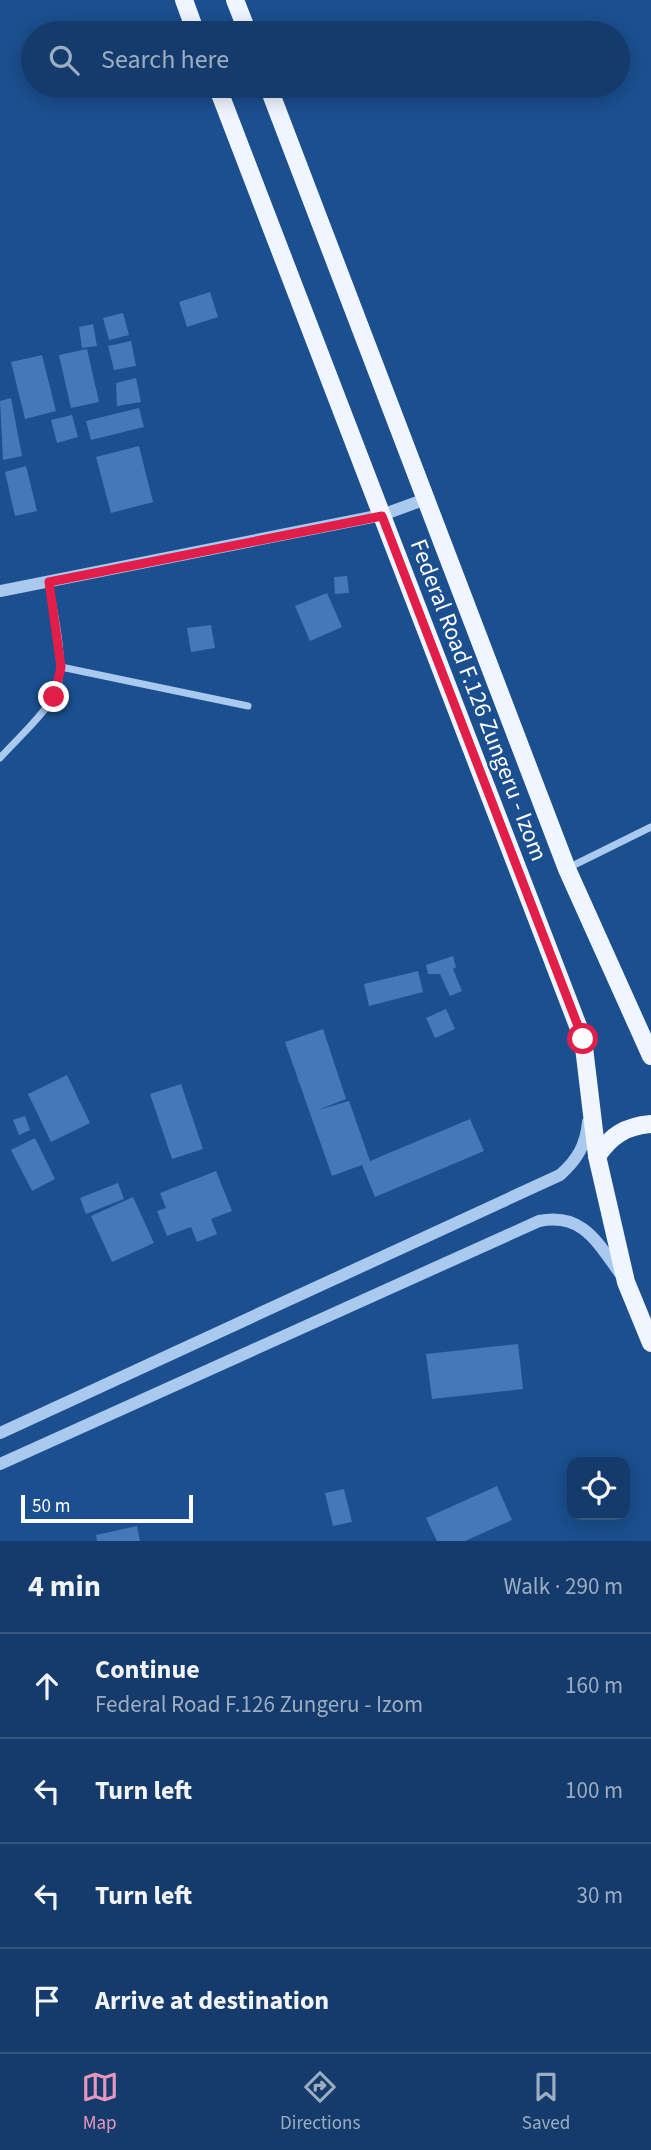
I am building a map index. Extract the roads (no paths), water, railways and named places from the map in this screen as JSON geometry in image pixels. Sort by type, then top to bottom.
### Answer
[{"type":"main road","points":[[184,0],[192,21]]},
{"type":"main road","points":[[235,0],[243,21]]},
{"type":"main road","name":"Federal Road F.126 Zungeru - Izom","points":[[221,98],[583,1039],[597,1156],[626,1282],[651,1343]]},
{"type":"main road","name":"Federal Road F.126 Zungeru - Izom","points":[[273,98],[567,869],[651,1056]]},
{"type":"main road","points":[[597,1156],[616,1133],[636,1125],[651,1124]]},
{"type":"street","points":[[0,591],[382,516],[426,499]]},
{"type":"street","points":[[0,758],[54,697],[61,667],[49,582]]},
{"type":"street","points":[[61,667],[248,706]]},
{"type":"street","points":[[567,869],[651,827]]},
{"type":"street","points":[[0,1433],[560,1175],[575,1161],[583,1145],[591,1097]]},
{"type":"street","points":[[0,1464],[539,1221],[556,1218],[574,1222],[590,1233],[626,1282]]}]
